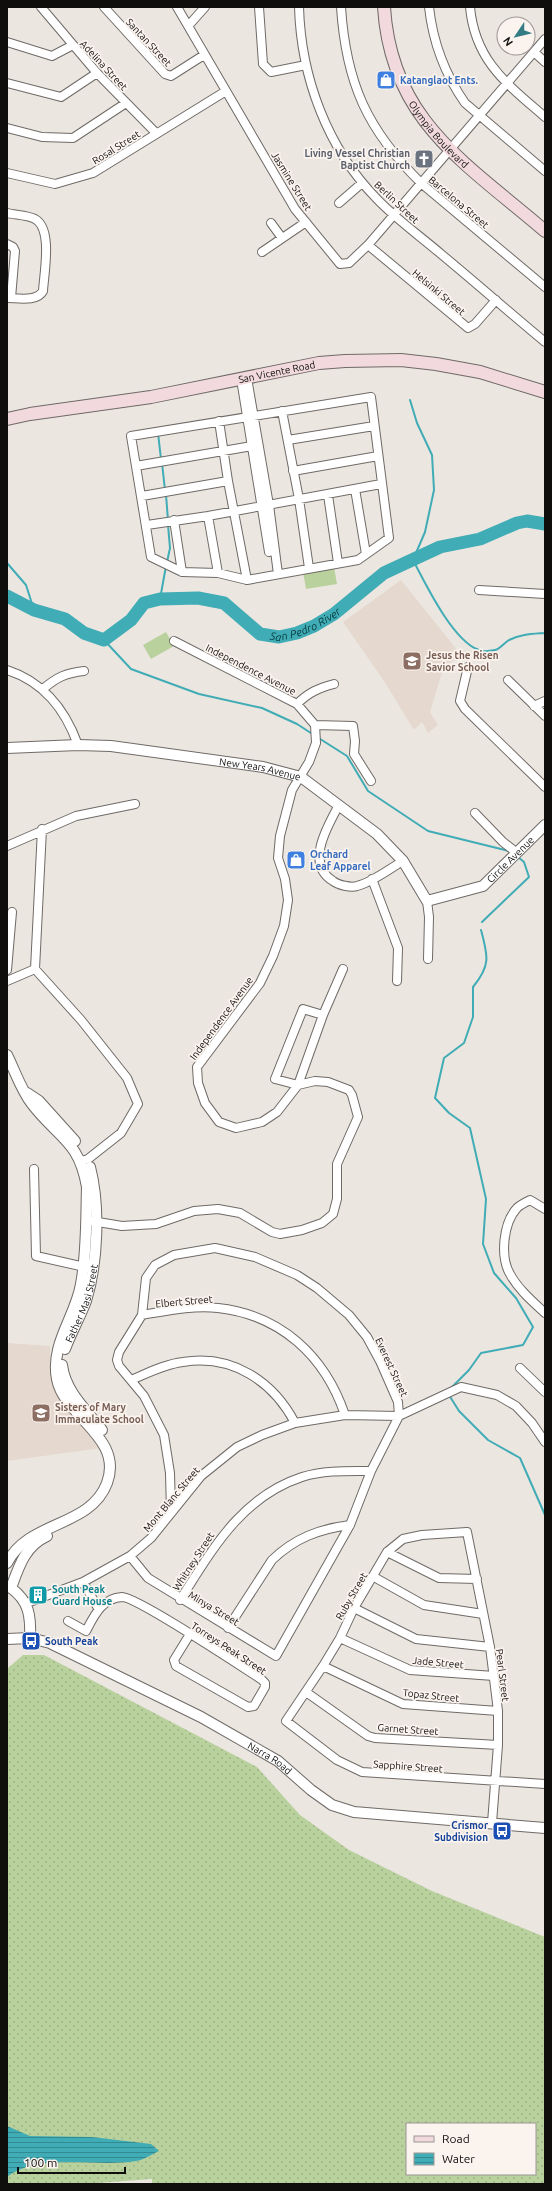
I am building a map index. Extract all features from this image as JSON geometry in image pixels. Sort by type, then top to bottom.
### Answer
[{"type":"main road","name":"Olympia Boulevard","points":[[384,7],[389,50],[398,75],[411,103],[423,121],[450,150],[545,231]]},
{"type":"main road","name":"San Vicente Road","points":[[7,419],[30,414],[176,392],[319,363],[401,360],[436,364],[480,372],[545,392]]},
{"type":"street","name":"Santan Street","points":[[104,7],[165,74],[171,76],[204,55]]},
{"type":"street","name":"Jasmine Street","points":[[177,7],[189,25],[204,55],[295,209],[340,264],[349,264],[368,245],[530,56]]},
{"type":"street","points":[[189,25],[205,7]]},
{"type":"street","points":[[259,7],[263,64],[266,69],[271,72],[306,65]]},
{"type":"street","name":"Berlin Street","points":[[300,7],[300,24],[306,65],[318,107],[344,158],[362,183],[394,215],[545,342]]},
{"type":"street","name":"Barcelona Street","points":[[341,7],[343,37],[360,102],[377,133],[390,150],[422,184],[545,288]]},
{"type":"street","points":[[429,7],[432,29],[439,56],[447,74],[465,103],[545,171]]},
{"type":"street","points":[[470,7],[472,24],[480,48],[493,70],[506,84],[545,117]]},
{"type":"street","name":"Adelina Street","points":[[45,8],[73,45],[97,73],[156,133]]},
{"type":"street","name":"Jasmine Street","points":[[536,50],[545,39]]},
{"type":"street","points":[[7,42],[52,56],[73,45]]},
{"type":"street","points":[[536,54],[545,62]]},
{"type":"street","points":[[7,83],[61,97],[97,73]]},
{"type":"street","name":"Rosal Street","points":[[7,173],[54,184],[93,173],[226,91]]},
{"type":"street","points":[[7,128],[42,137],[73,138],[126,103]]},
{"type":"street","points":[[339,203],[362,183]]},
{"type":"street","points":[[7,213],[35,219],[43,227],[46,237],[42,291],[40,296],[35,298],[9,298],[10,269],[15,251],[13,247],[7,244]]},
{"type":"street","points":[[262,252],[306,222]]},
{"type":"street","points":[[271,223],[282,238]]},
{"type":"street","name":"Helsinki Street","points":[[368,245],[468,328],[475,324],[496,300]]},
{"type":"street","points":[[244,378],[275,574]]},
{"type":"street","points":[[371,397],[389,538],[358,560],[247,580],[218,573],[182,572],[151,557],[147,525],[131,436],[282,411],[371,397]]},
{"type":"street","points":[[282,411],[299,500],[309,568]]},
{"type":"street","points":[[250,416],[252,446],[265,505]]},
{"type":"street","points":[[219,421],[228,481],[247,580]]},
{"type":"street","points":[[288,440],[374,426]]},
{"type":"street","points":[[136,466],[252,446]]},
{"type":"street","points":[[293,471],[378,456]]},
{"type":"street","points":[[142,496],[228,481]]},
{"type":"street","points":[[147,525],[208,516],[381,484]]},
{"type":"street","points":[[356,489],[366,554]]},
{"type":"street","points":[[328,494],[338,563]]},
{"type":"street","points":[[208,516],[218,573]]},
{"type":"street","points":[[174,520],[182,572]]},
{"type":"street","points":[[479,590],[545,594]]},
{"type":"street","name":"Independence Avenue","points":[[174,641],[297,704],[315,726],[316,743],[301,777],[292,790],[280,836],[278,858],[285,879],[288,900],[284,926],[273,956],[260,983],[197,1067],[198,1083],[205,1103],[219,1122],[236,1128],[262,1122],[277,1112],[298,1085],[323,1015],[343,969]]},
{"type":"street","points":[[468,667],[460,701],[465,709],[545,787]]},
{"type":"street","points":[[7,670],[25,676],[43,689],[64,716],[78,745]]},
{"type":"street","points":[[43,689],[56,677],[68,672],[84,671]]},
{"type":"street","points":[[508,680],[545,716]]},
{"type":"street","points":[[297,704],[306,695],[316,689],[334,684]]},
{"type":"street","points":[[534,706],[545,701]]},
{"type":"street","points":[[315,726],[353,726],[355,741],[354,754],[371,781]]},
{"type":"street","name":"New Years Avenue","points":[[7,748],[78,745],[110,746],[263,767],[301,777],[377,834],[403,861],[427,901],[429,917],[428,959]]},
{"type":"street","points":[[7,846],[42,829],[76,816],[135,804]]},
{"type":"street","points":[[339,805],[320,848],[320,863],[324,876],[337,884],[356,887],[403,861]]},
{"type":"street","points":[[475,813],[502,842],[516,854]]},
{"type":"street","name":"Circle Avenue","points":[[427,901],[483,886],[545,825]]},
{"type":"street","points":[[42,829],[35,969],[81,1020],[127,1078],[138,1104],[121,1133],[84,1160]]},
{"type":"street","points":[[372,879],[398,948],[397,981]]},
{"type":"street","points":[[7,970],[12,912]]},
{"type":"street","points":[[7,981],[35,969]]},
{"type":"street","points":[[91,1221],[122,1226],[156,1224],[194,1211],[218,1209],[240,1213],[272,1232],[280,1234],[302,1230],[322,1223],[334,1214],[337,1199],[337,1164],[358,1116],[352,1095],[348,1090],[340,1085],[315,1081],[298,1085],[275,1079],[302,1009],[323,1015]]},
{"type":"street","name":"Father Masi Street","points":[[7,1055],[22,1090],[32,1105],[84,1160],[91,1221],[85,1302],[72,1330],[62,1364],[64,1378],[72,1394],[106,1435],[111,1445],[115,1471],[113,1484],[107,1498],[98,1508],[39,1540],[29,1548],[22,1559],[9,1589],[19,1594],[27,1603]]},
{"type":"street","points":[[34,1169],[36,1256],[88,1268]]},
{"type":"street","points":[[545,1209],[530,1200],[517,1209],[506,1230],[504,1254],[509,1273],[527,1297],[545,1313]]},
{"type":"street","name":"Everest Street","points":[[171,1512],[170,1473],[164,1435],[144,1396],[119,1366],[117,1360],[124,1342],[142,1315],[146,1278],[150,1270],[162,1260],[174,1256],[215,1248],[236,1251],[275,1264],[317,1288],[349,1315],[367,1337],[380,1361],[398,1402],[399,1416]]},
{"type":"street","name":"Father Masi Street","points":[[7,1564],[11,1555],[25,1541],[72,1518],[94,1503],[108,1482],[110,1470],[105,1448],[101,1439],[61,1392],[55,1368],[59,1346],[78,1301],[88,1268]]},
{"type":"street","name":"Elbert Street","points":[[142,1315],[169,1310],[217,1308],[246,1313],[277,1326],[300,1344],[318,1362],[339,1396],[345,1415]]},
{"type":"street","points":[[132,1380],[151,1371],[183,1362],[202,1360],[220,1362],[256,1377],[285,1405],[295,1423]]},
{"type":"street","points":[[520,1368],[544,1390]]},
{"type":"street","name":"Mont Blanc Street","points":[[27,1603],[83,1582],[130,1556],[151,1538],[201,1476],[237,1447],[262,1434],[295,1423],[345,1415],[399,1416],[438,1396],[461,1387],[497,1395],[516,1406],[532,1423],[545,1442]]},
{"type":"street","points":[[228,1628],[272,1560],[281,1551],[294,1541],[312,1533],[331,1527],[350,1525],[371,1471],[399,1416]]},
{"type":"street","name":"Whitney Street","points":[[180,1600],[218,1539],[240,1515],[266,1495],[303,1477],[321,1474],[371,1471]]},
{"type":"street","name":"Minya Street","points":[[130,1556],[148,1578],[180,1600],[276,1656],[350,1525]]},
{"type":"street","name":"Ruby Street","points":[[286,1721],[340,1638],[354,1608],[374,1577],[387,1552],[403,1539],[422,1535],[467,1532]]},
{"type":"street","name":"Pearl Street","points":[[467,1532],[490,1647],[498,1711],[498,1745],[492,1823]]},
{"type":"street","points":[[387,1552],[439,1578],[477,1579]]},
{"type":"street","points":[[374,1577],[424,1606],[483,1614]]},
{"type":"street","points":[[68,1621],[86,1630],[98,1608],[83,1582]]},
{"type":"street","name":"Torreys Peak Street","points":[[98,1608],[116,1599],[128,1598],[190,1634],[262,1679],[265,1683],[265,1687],[254,1706],[248,1708],[176,1666],[174,1660],[190,1634]]},
{"type":"street","points":[[27,1603],[30,1638]]},
{"type":"street","points":[[354,1608],[416,1639],[490,1647]]},
{"type":"street","name":"Narra Road","points":[[7,1639],[30,1638],[50,1643],[201,1717],[278,1761],[311,1790],[332,1805],[354,1812],[545,1828]]},
{"type":"street","name":"Jade Street","points":[[340,1638],[410,1670],[494,1676]]},
{"type":"street","name":"Topaz Street","points":[[323,1666],[403,1704],[498,1711]]},
{"type":"street","name":"Garnet Street","points":[[306,1692],[368,1736],[375,1738],[498,1745]]},
{"type":"street","name":"Sapphire Street","points":[[286,1721],[337,1760],[362,1772],[496,1782],[545,1784]]},
{"type":"shaded area","name":"Jesus the Risen Savior School","points":[[401,580],[462,656],[444,666],[430,712],[438,725],[428,733],[422,722],[414,730],[384,681],[343,622]]},
{"type":"shaded area","name":"Sisters of Mary Immaculate School","points":[[7,1343],[50,1346],[50,1371],[64,1397],[101,1448],[7,1461]]},
{"type":"green space","points":[[334,567],[337,584],[306,589],[303,572]]},
{"type":"green space","points":[[166,632],[174,646],[151,659],[143,645]]},
{"type":"green space","points":[[23,1655],[44,1655],[257,1767],[300,1815],[349,1850],[432,1891],[545,1937],[545,2184],[152,2184],[152,2179],[84,2184],[7,2184],[7,1669]]},
{"type":"water","points":[[7,2126],[30,2136],[92,2137],[151,2144],[159,2151],[136,2161],[121,2163],[69,2162],[35,2165],[20,2169],[7,2177]]},
{"type":"waterway","points":[[410,400],[417,423],[432,455],[434,490],[425,532],[413,560],[441,611],[460,636],[469,645],[481,651],[497,649],[509,640],[518,637],[545,633]]},
{"type":"waterway","points":[[158,433],[161,459]]},
{"type":"waterway","points":[[162,463],[165,490]]},
{"type":"waterway","points":[[166,495],[168,520]]},
{"type":"waterway","name":"San Pedro River","points":[[7,596],[34,610],[65,619],[84,633],[104,640],[131,620],[144,603],[160,599],[198,598],[224,603],[260,634],[279,637],[297,633],[314,626],[334,614],[384,573],[440,547],[480,539],[517,523],[527,521],[545,524]]},
{"type":"waterway","points":[[167,562],[170,548],[168,525]]},
{"type":"waterway","points":[[7,563],[26,585],[34,610]]},
{"type":"waterway","points":[[160,599],[166,566]]},
{"type":"waterway","points":[[104,640],[131,669],[199,694],[262,708],[297,724],[314,735]]},
{"type":"waterway","points":[[317,737],[347,756],[368,791],[428,831],[509,851]]},
{"type":"waterway","points":[[482,922],[529,877],[524,862],[518,857]]},
{"type":"waterway","points":[[450,1389],[469,1370],[481,1353],[523,1345],[533,1327],[516,1298],[494,1273],[483,1244],[486,1199],[470,1128],[449,1113],[435,1098],[444,1058],[464,1043],[473,1017],[473,987],[483,972],[486,960],[481,930]]},
{"type":"waterway","points":[[449,1395],[459,1411],[488,1440],[520,1458],[545,1515]]},
{"type":"place","name":"Katanglaot Ents.","points":[[386,80]]},
{"type":"place","name":"Living Vessel Christian Baptist Church","points":[[424,159]]},
{"type":"place","name":"Jesus the Risen Savior School","points":[[412,661]]},
{"type":"place","name":"Orchard Leaf Apparel","points":[[296,860]]},
{"type":"place","name":"Sisters of Mary Immaculate School","points":[[41,1413]]},
{"type":"place","name":"South Peak Guard House","points":[[38,1595]]},
{"type":"place","name":"South Peak","points":[[31,1641]]},
{"type":"place","name":"Crismor Subdivision","points":[[502,1831]]}]
